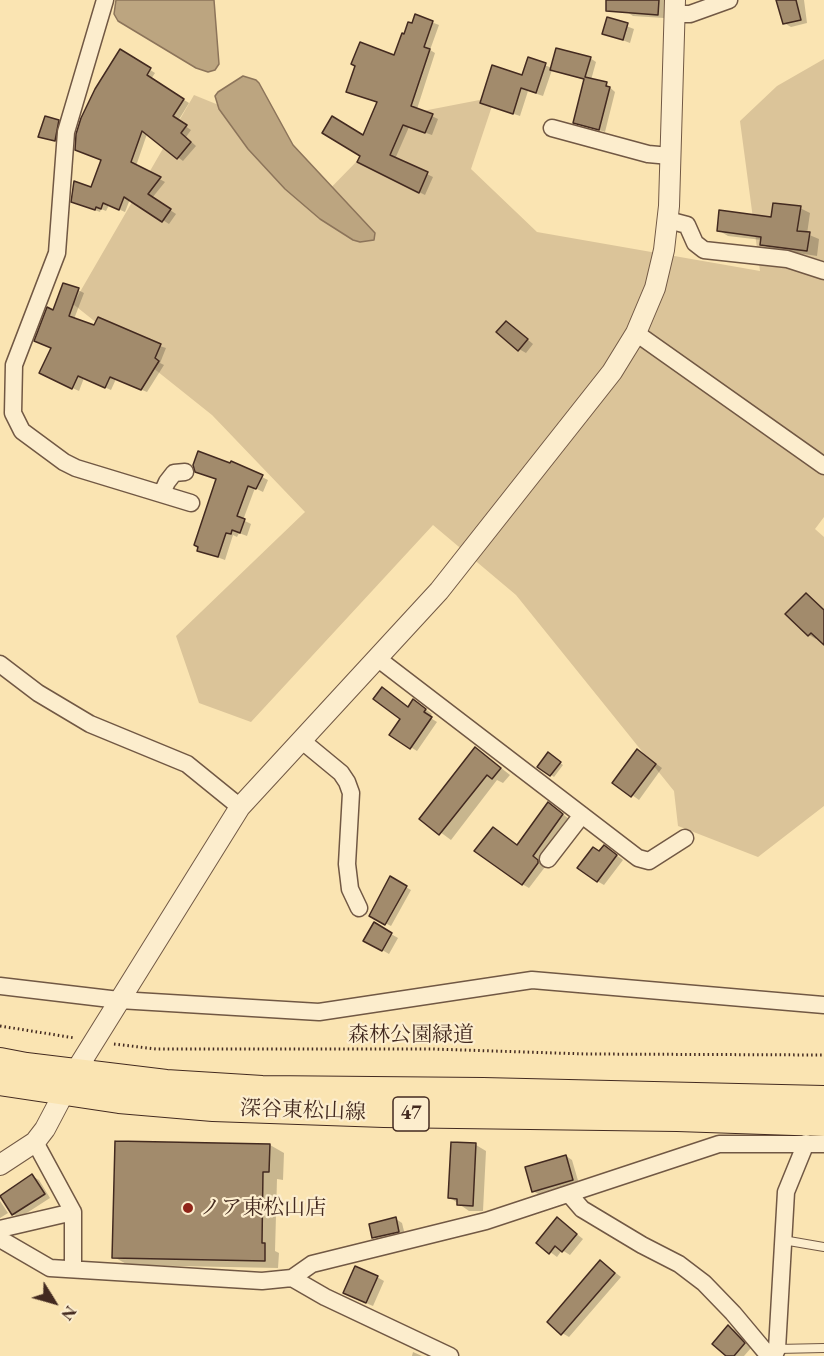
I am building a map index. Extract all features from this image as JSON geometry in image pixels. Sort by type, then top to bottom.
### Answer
[{"type":"main road","name":"深谷東松山線","points":[[0,1060],[119,1100],[213,1108],[384,1114],[677,1118],[824,1123]]},
{"type":"main road","name":"深谷東松山線","points":[[0,1082],[166,1083],[262,1089],[495,1091],[824,1099]]},
{"type":"street","points":[[105,0],[66,132],[57,253],[7,365],[13,413],[22,431],[64,462],[76,468],[191,503]]},
{"type":"street","points":[[0,1165],[35,1142],[55,1112],[70,1082],[119,1000],[240,807],[439,591],[612,372],[636,333],[655,288],[664,250],[668,219],[675,7],[690,14],[729,0]]},
{"type":"street","points":[[552,128],[648,154],[670,156]]},
{"type":"street","points":[[668,219],[687,225],[695,243],[704,250],[787,259],[824,271]]},
{"type":"street","points":[[636,333],[824,466]]},
{"type":"street","points":[[162,493],[166,482],[174,472],[185,472]]},
{"type":"street","points":[[377,658],[638,858],[649,861],[685,838]]},
{"type":"street","points":[[0,664],[38,693],[90,724],[187,764],[240,807]]},
{"type":"street","points":[[301,740],[341,773],[351,793],[347,864],[350,889],[359,908]]},
{"type":"street","points":[[548,859],[582,815]]},
{"type":"street","points":[[0,986],[119,1000],[319,1012],[532,980],[824,1005]]},
{"type":"street","points":[[35,1142],[73,1212],[73,1268]]},
{"type":"street","points":[[767,1353],[783,1240],[786,1192],[806,1143]]},
{"type":"street","points":[[0,1239],[50,1268],[262,1281],[292,1278],[312,1264],[486,1221],[719,1144],[824,1144]]},
{"type":"street","points":[[569,1194],[582,1209],[680,1264],[704,1283],[733,1312],[767,1353]]},
{"type":"street","points":[[0,1229],[73,1212]]},
{"type":"street","points":[[292,1278],[325,1297],[450,1356]]},
{"type":"lane","points":[[783,1240],[824,1247]]},
{"type":"lane","points":[[767,1353],[824,1348]]},
{"type":"path","name":"森林公園緑道","points":[[0,1026],[156,1049],[432,1049],[586,1054],[824,1055]]},
{"type":"shaded area","points":[[116,0],[214,0],[219,64],[215,70],[208,72],[196,68],[118,21],[114,14]]},
{"type":"shaded area","points":[[824,59],[824,517],[815,529],[824,537],[824,806],[758,857],[678,826],[674,791],[516,595],[433,525],[251,722],[199,703],[176,636],[305,512],[212,415],[73,304],[194,95],[253,119],[316,203],[402,115],[495,97],[471,169],[537,232],[760,271],[740,121],[777,86]]},
{"type":"shaded area","points":[[243,76],[259,83],[293,145],[375,233],[374,240],[360,242],[353,240],[320,219],[285,189],[248,149],[219,109],[215,96]]},
{"type":"building","points":[[606,0],[659,0],[658,15],[606,11]]},
{"type":"building","points":[[776,0],[796,0],[801,20],[783,24]]},
{"type":"building","points":[[415,14],[433,21],[424,47],[430,49],[411,106],[433,114],[425,133],[403,125],[390,155],[428,172],[419,193],[357,162],[360,156],[322,133],[332,116],[363,135],[377,102],[346,92],[355,66],[351,64],[360,42],[394,55],[402,33],[404,34],[408,22],[412,23]]},
{"type":"building","points":[[607,17],[628,23],[623,40],[602,34]]},
{"type":"building","points":[[556,48],[591,57],[585,77],[607,82],[606,86],[610,87],[599,130],[573,123],[584,79],[550,70]]},
{"type":"building","points":[[120,49],[151,68],[147,75],[184,99],[173,116],[187,125],[181,133],[191,142],[177,159],[142,131],[131,162],[161,177],[148,194],[171,209],[162,222],[124,197],[119,210],[103,203],[101,209],[96,207],[95,210],[71,202],[74,181],[91,187],[101,160],[75,150],[76,134],[81,118],[95,89]]},
{"type":"building","points":[[528,57],[546,63],[536,93],[521,88],[513,114],[480,103],[492,65],[522,75]]},
{"type":"building","points":[[45,116],[59,120],[55,141],[38,137]]},
{"type":"building","points":[[773,203],[801,206],[797,231],[810,232],[807,251],[760,245],[761,237],[717,231],[719,210],[771,217]]},
{"type":"building","points":[[63,283],[79,288],[69,316],[94,325],[98,317],[161,344],[155,358],[159,361],[141,390],[110,377],[105,388],[78,376],[72,389],[39,373],[51,348],[34,341],[47,307],[53,310]]},
{"type":"building","points":[[506,321],[528,339],[518,351],[496,332]]},
{"type":"building","points":[[198,451],[230,463],[231,461],[263,475],[256,489],[248,486],[237,516],[245,519],[240,533],[232,530],[231,534],[226,533],[218,557],[197,551],[198,547],[194,545],[216,479],[195,472],[193,465]]},
{"type":"building","points":[[806,593],[824,610],[824,645],[811,633],[808,636],[785,614]]},
{"type":"building","points":[[382,687],[408,707],[413,699],[426,709],[424,712],[432,717],[410,749],[389,735],[400,719],[373,699]]},
{"type":"building","points":[[475,747],[501,768],[492,779],[487,775],[439,835],[419,819]]},
{"type":"building","points":[[637,749],[656,764],[631,797],[612,783]]},
{"type":"building","points":[[548,752],[561,762],[550,776],[537,767]]},
{"type":"building","points":[[548,802],[563,814],[533,856],[538,863],[522,885],[474,851],[493,827],[517,845]]},
{"type":"building","points":[[604,845],[617,855],[597,882],[577,868],[593,847],[599,851]]},
{"type":"building","points":[[390,876],[407,886],[385,925],[369,916]]},
{"type":"building","points":[[374,922],[392,933],[382,951],[363,941]]},
{"type":"building","name":"ノア東松山店","points":[[115,1141],[270,1144],[269,1172],[263,1172],[262,1243],[265,1243],[265,1261],[112,1258]]},
{"type":"building","points":[[451,1142],[476,1143],[473,1206],[457,1205],[457,1199],[448,1198]]},
{"type":"building","points":[[566,1155],[573,1180],[532,1192],[525,1167]]},
{"type":"building","points":[[32,1174],[45,1194],[12,1215],[0,1196]]},
{"type":"building","points":[[396,1217],[399,1232],[372,1238],[369,1224]]},
{"type":"building","points":[[557,1217],[577,1234],[562,1252],[555,1246],[549,1254],[536,1243]]},
{"type":"building","points":[[600,1260],[615,1273],[561,1335],[547,1322]]},
{"type":"building","points":[[355,1266],[378,1276],[366,1303],[343,1293]]},
{"type":"building","points":[[728,1325],[745,1343],[734,1356],[726,1356],[712,1344]]},
{"type":"place","name":"ノア東松山店","points":[[188,1208]]}]
